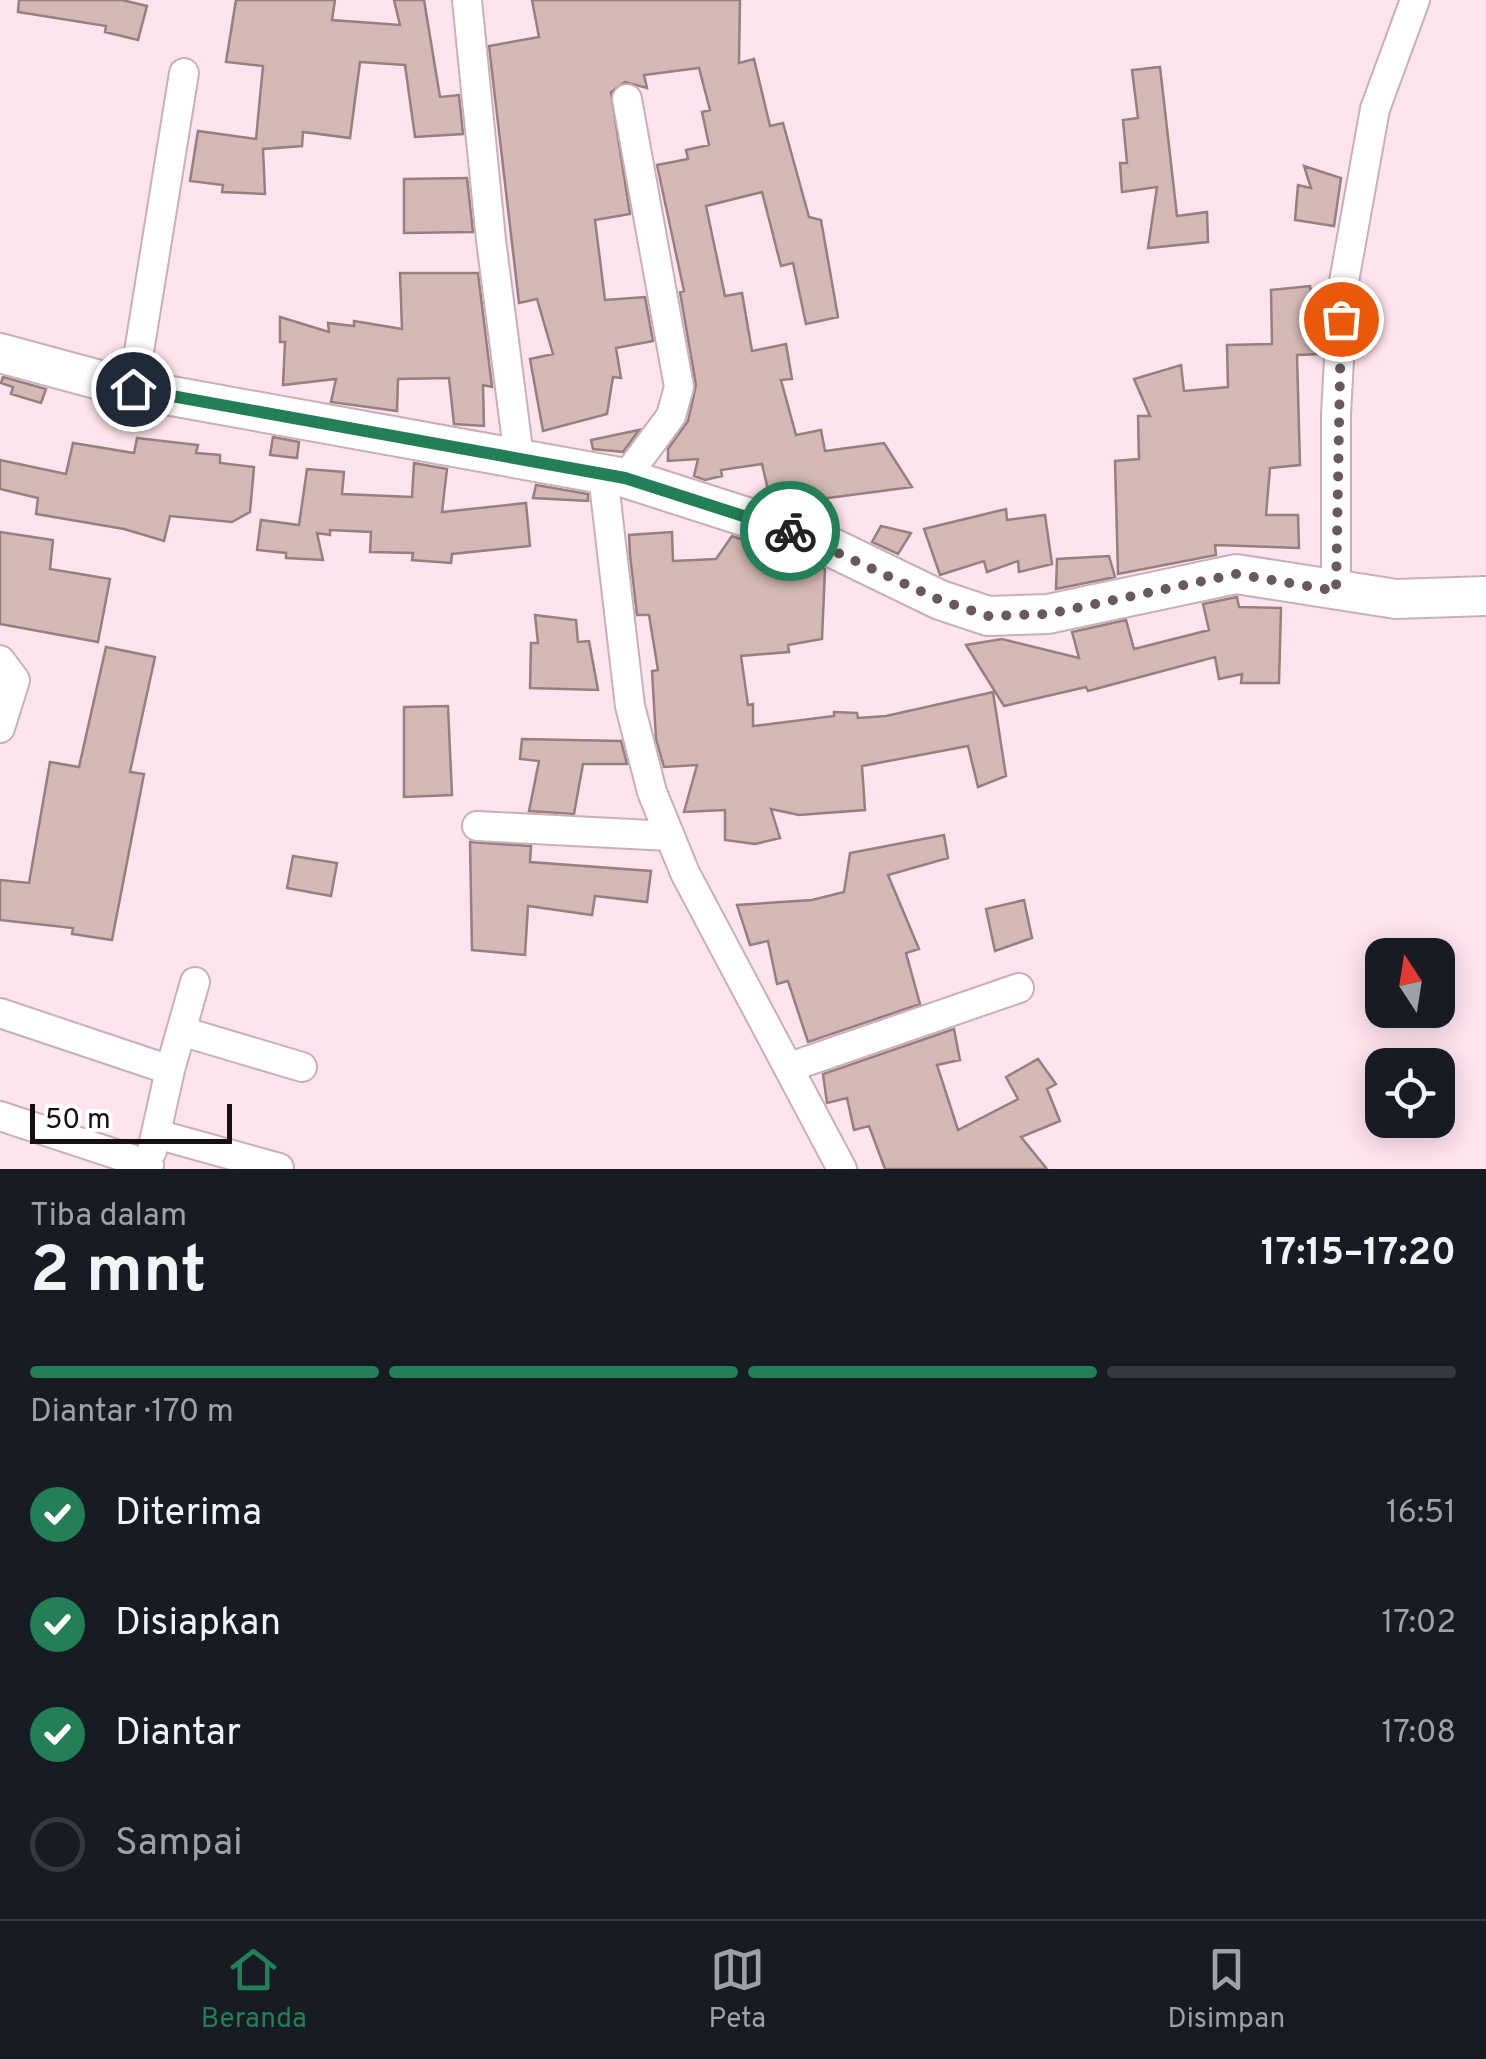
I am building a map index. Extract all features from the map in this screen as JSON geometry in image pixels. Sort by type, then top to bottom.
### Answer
[{"type":"street","points":[[467,0],[490,240],[519,457]]},
{"type":"street","points":[[1336,591],[1336,414],[1343,287],[1376,109],[1415,0]]},
{"type":"street","points":[[133,389],[184,74]]},
{"type":"street","points":[[628,99],[679,387],[670,416],[614,476],[630,706],[652,792],[670,836],[842,1169]]},
{"type":"street","points":[[0,353],[133,389],[614,476],[812,538],[940,600],[988,616],[1048,614],[1236,574],[1418,600],[1486,596]]},
{"type":"street","points":[[0,660],[15,680],[0,728]]},
{"type":"street","points":[[476,826],[670,836]]},
{"type":"street","points":[[0,1116],[149,1167],[194,982]]},
{"type":"street","points":[[790,1067],[1019,988]]},
{"type":"street","points":[[0,1013],[170,1070]]},
{"type":"street","points":[[181,1031],[302,1067]]},
{"type":"street","points":[[156,1134],[280,1168]]},
{"type":"building","points":[[19,0],[122,0],[147,6],[138,40],[105,32],[106,26],[18,12]]},
{"type":"building","points":[[236,0],[335,0],[332,20],[400,25],[394,0],[424,0],[440,97],[459,95],[463,134],[415,137],[405,65],[360,62],[350,138],[303,132],[302,146],[263,149],[265,194],[222,192],[223,185],[190,181],[198,131],[256,139],[263,66],[226,62]]},
{"type":"building","points":[[532,0],[740,0],[739,63],[754,59],[770,126],[783,123],[809,217],[821,220],[838,317],[806,324],[793,263],[781,266],[762,192],[706,206],[725,296],[742,293],[752,351],[786,344],[792,379],[781,380],[796,435],[821,430],[825,451],[884,443],[912,487],[790,503],[827,513],[827,520],[782,505],[787,490],[768,490],[762,464],[721,470],[722,476],[705,480],[694,476],[698,459],[668,461],[668,449],[688,421],[696,385],[680,292],[684,291],[657,165],[688,159],[686,150],[709,145],[702,112],[710,110],[699,68],[644,75],[647,88],[625,82],[611,92],[630,214],[595,220],[605,300],[645,297],[653,341],[616,348],[621,378],[613,377],[607,414],[543,431],[530,359],[553,354],[537,299],[519,303],[489,46],[539,37]]},
{"type":"building","points":[[1160,67],[1177,216],[1207,212],[1208,242],[1148,248],[1157,187],[1122,192],[1120,163],[1127,163],[1123,120],[1138,118],[1132,70]]},
{"type":"building","points":[[1304,166],[1341,178],[1334,226],[1295,220],[1298,185],[1311,188]]},
{"type":"building","points":[[467,178],[473,232],[404,233],[404,179]]},
{"type":"building","points":[[400,273],[478,273],[492,387],[483,385],[484,426],[454,424],[449,378],[398,379],[397,411],[331,402],[336,379],[283,385],[285,342],[280,342],[280,317],[329,332],[328,323],[354,326],[354,321],[402,329]]},
{"type":"building","points":[[1310,286],[1317,322],[1323,322],[1322,354],[1297,355],[1300,465],[1270,468],[1266,515],[1298,515],[1299,548],[1215,545],[1216,555],[1118,574],[1115,461],[1139,459],[1138,416],[1150,416],[1134,379],[1181,365],[1184,391],[1228,387],[1227,345],[1272,344],[1271,290]]},
{"type":"building","points":[[3,377],[46,389],[41,403],[11,394],[13,387],[1,383]]},
{"type":"building","points":[[639,430],[623,452],[593,449],[591,440]]},
{"type":"building","points":[[273,437],[299,442],[297,458],[270,455]]},
{"type":"building","points":[[137,438],[198,445],[196,453],[220,455],[220,463],[254,467],[250,512],[232,522],[170,516],[164,541],[124,529],[36,514],[38,498],[0,489],[0,460],[66,474],[73,443],[134,453]]},
{"type":"building","points":[[414,463],[447,469],[442,512],[526,503],[530,546],[452,554],[451,563],[412,560],[413,553],[370,552],[371,532],[330,530],[330,535],[317,533],[323,560],[286,558],[286,553],[257,550],[261,520],[299,525],[307,469],[344,472],[342,494],[412,497]]},
{"type":"building","points":[[536,485],[588,494],[588,501],[533,498]]},
{"type":"building","points":[[1006,509],[1007,520],[1045,515],[1052,564],[1019,572],[1018,561],[987,572],[984,561],[940,575],[924,529]]},
{"type":"building","points":[[881,526],[911,533],[898,554],[872,542]]},
{"type":"building","points":[[0,532],[53,540],[50,569],[110,579],[98,642],[0,624]]},
{"type":"building","points":[[672,532],[673,561],[716,559],[732,536],[825,569],[822,639],[788,645],[789,652],[741,656],[748,705],[753,704],[753,726],[834,716],[834,712],[857,713],[858,718],[886,716],[993,692],[1006,776],[978,787],[968,746],[862,766],[865,810],[799,815],[771,809],[780,838],[755,844],[725,840],[725,810],[684,812],[697,765],[664,767],[656,739],[652,671],[658,670],[649,615],[637,615],[629,535]]},
{"type":"building","points":[[1109,556],[1115,577],[1056,589],[1057,559]]},
{"type":"building","points":[[1237,597],[1239,607],[1281,608],[1279,683],[1241,683],[1242,674],[1219,679],[1215,657],[1088,691],[1086,687],[1004,706],[966,645],[1002,639],[1079,658],[1072,632],[1126,620],[1134,649],[1209,630],[1203,604]]},
{"type":"building","points":[[535,615],[576,620],[578,642],[589,641],[598,690],[530,688],[531,643],[538,643]]},
{"type":"building","points":[[106,647],[155,657],[130,772],[144,774],[112,940],[72,934],[73,928],[0,920],[0,880],[29,883],[50,762],[79,767]]},
{"type":"building","points":[[448,706],[452,795],[404,797],[404,707]]},
{"type":"building","points":[[522,739],[621,741],[627,764],[583,764],[574,814],[529,811],[539,761],[520,759]]},
{"type":"building","points":[[944,835],[948,858],[888,875],[919,949],[906,953],[920,1004],[808,1042],[788,981],[777,984],[768,941],[750,945],[737,905],[812,900],[844,892],[850,853]]},
{"type":"building","points":[[470,842],[531,846],[530,862],[651,871],[647,902],[595,896],[592,915],[528,906],[525,955],[472,950]]},
{"type":"building","points":[[293,856],[337,863],[331,896],[287,888]]},
{"type":"building","points":[[1024,900],[1032,938],[995,951],[986,909]]},
{"type":"building","points":[[954,1029],[960,1060],[937,1065],[958,1130],[1018,1099],[1006,1077],[1038,1059],[1056,1084],[1047,1089],[1060,1121],[1021,1137],[1047,1169],[885,1169],[869,1126],[854,1130],[847,1098],[827,1103],[823,1074]]},
{"type":"way so far","points":[[790,531],[940,600],[988,616],[1048,614],[1236,574],[1336,591],[1336,414],[1341,319]]},
{"type":"route","points":[[133,389],[625,478],[790,531]]}]
